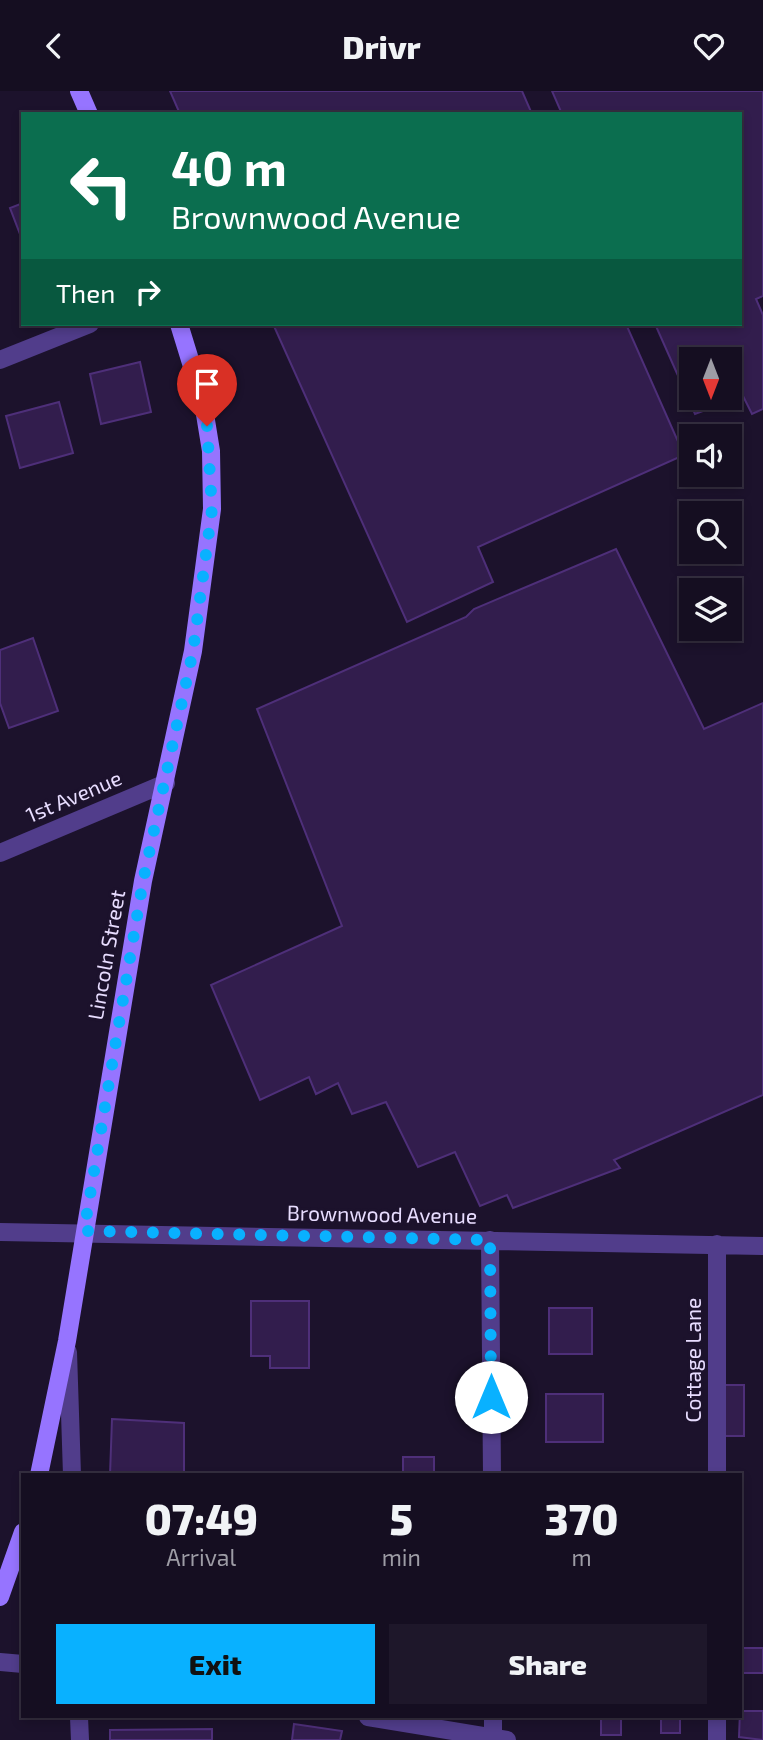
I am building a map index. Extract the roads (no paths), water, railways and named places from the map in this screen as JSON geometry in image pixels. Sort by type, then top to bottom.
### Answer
[{"type":"street","points":[[79,91],[88,112]]},
{"type":"street","points":[[0,360],[85,326]]},
{"type":"street","name":"Lincoln Street","points":[[72,1473],[68,1341],[143,881],[193,651],[212,509],[211,451],[203,402],[180,326]]},
{"type":"street","name":"1st Avenue","points":[[0,853],[166,783]]},
{"type":"street","name":"Brownwood Avenue","points":[[0,1232],[84,1231],[763,1246]]},
{"type":"street","points":[[490,1240],[492,1473]]},
{"type":"street","name":"Cottage Lane","points":[[717,1244],[717,1473]]},
{"type":"street","points":[[39,1473],[68,1341]]},
{"type":"street","points":[[0,1597],[21,1538]]},
{"type":"street","points":[[0,1662],[21,1664]]},
{"type":"street","points":[[79,1718],[80,1740]]},
{"type":"street","points":[[374,1718],[498,1739],[493,1718]]},
{"type":"street","points":[[717,1718],[717,1740]]}]
